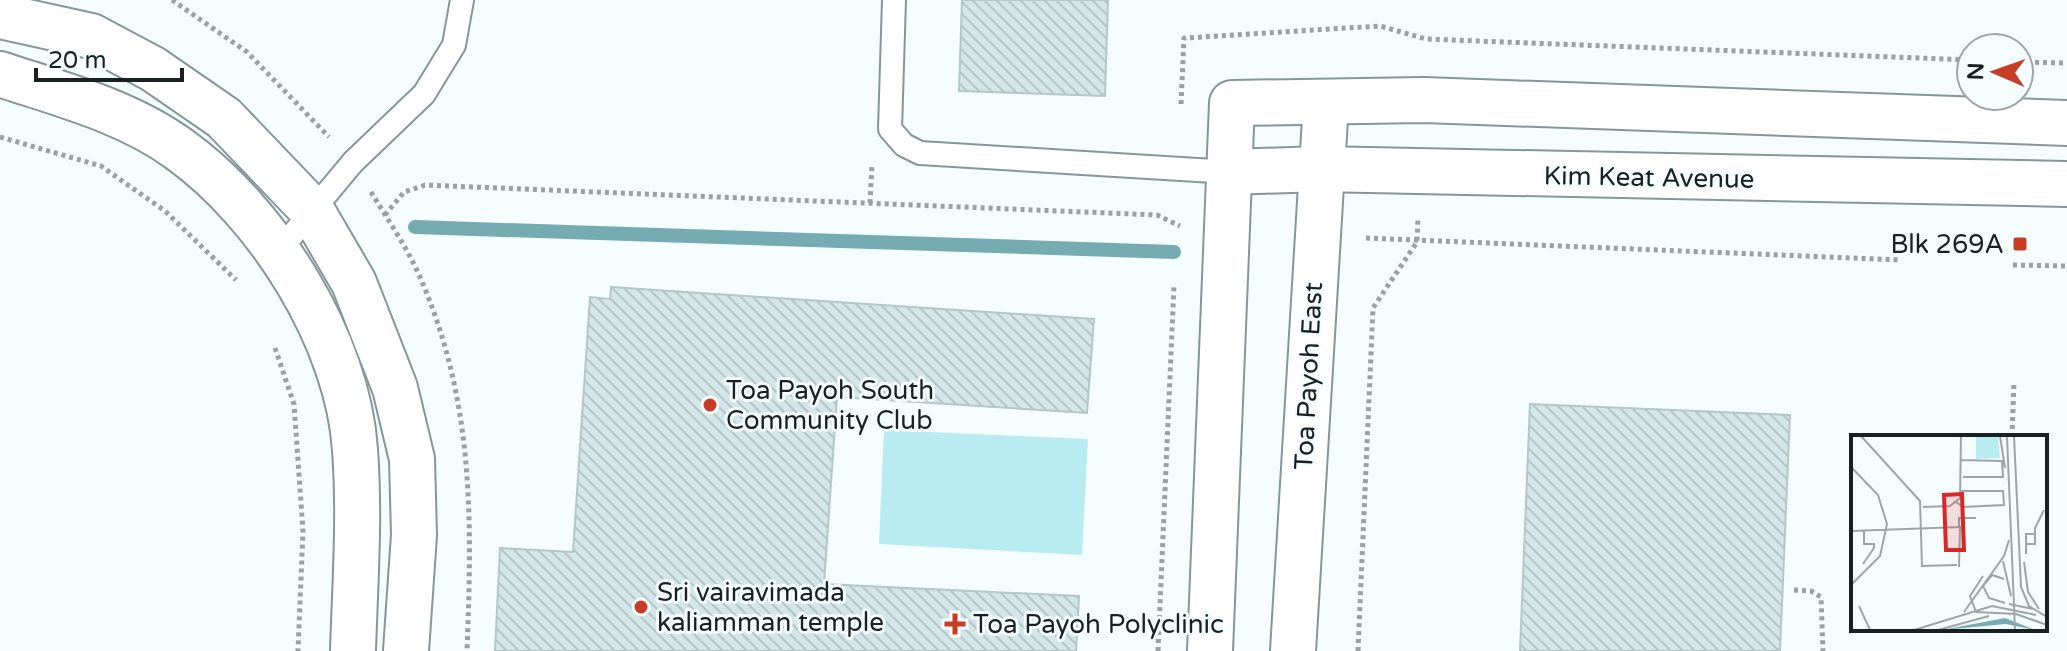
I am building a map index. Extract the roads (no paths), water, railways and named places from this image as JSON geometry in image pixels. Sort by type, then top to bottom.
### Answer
[{"type":"street","points":[[0,16],[91,36],[153,69],[224,118],[311,209],[354,283],[395,388],[412,459],[414,535],[406,651]]},
{"type":"street","points":[[0,74],[101,107],[177,147],[220,183],[278,252],[316,314],[345,389],[355,448],[353,651]]},
{"type":"street","points":[[1210,651],[1232,103],[1424,100],[2067,123]]},
{"type":"street","name":"Toa Payoh East","points":[[1293,651],[1326,102]]},
{"type":"street","name":"Kim Keat Avenue","points":[[1230,172],[1320,169],[2067,184]]},
{"type":"lane","points":[[278,252],[353,162],[424,94],[454,45],[462,0]]},
{"type":"lane","points":[[894,0],[890,129],[904,145],[920,153],[1230,172]]},
{"type":"waterway","points":[[415,227],[1174,252]]},
{"type":"place","name":"Blk 269A","points":[[2020,244]]},
{"type":"place","name":"Toa Payoh South Community Club","points":[[710,405]]},
{"type":"place","name":"Sri vairavimada kaliamman temple","points":[[641,607]]},
{"type":"place","name":"Toa Payoh Polyclinic","points":[[955,624]]}]
